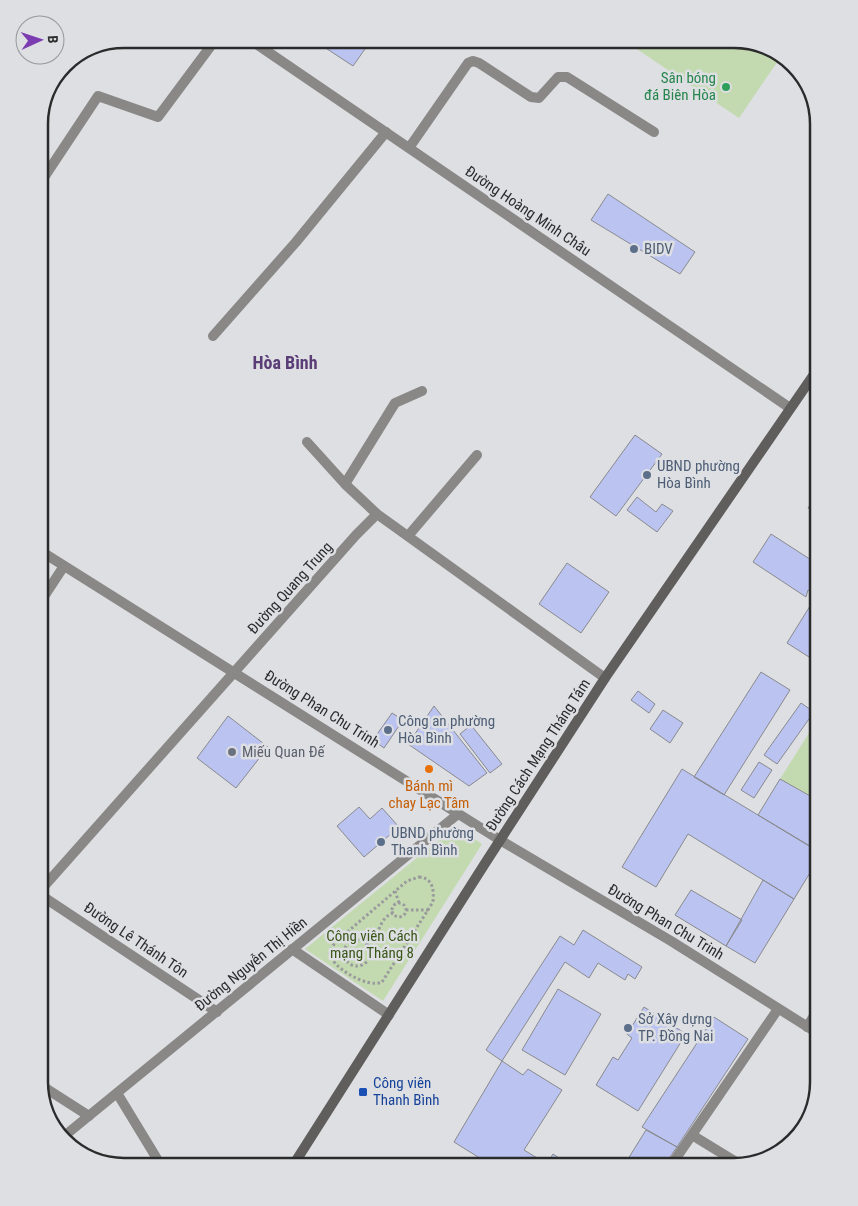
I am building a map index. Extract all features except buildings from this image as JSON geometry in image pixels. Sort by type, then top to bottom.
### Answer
[{"type":"main road","name":"Đường Cách Mạng Tháng Tám","points":[[298,1158],[500,840],[606,678],[810,379]]},
{"type":"street","points":[[48,171],[98,96],[158,117],[210,47]]},
{"type":"street","name":"Đường Hoàng Minh Châu","points":[[261,47],[790,408]]},
{"type":"street","points":[[409,148],[468,63],[474,61],[536,99],[558,77],[567,77],[654,132]]},
{"type":"street","points":[[214,336],[296,242],[386,132]]},
{"type":"street","points":[[345,484],[395,403],[422,391]]},
{"type":"street","points":[[308,442],[345,484],[377,514],[606,678]]},
{"type":"street","points":[[408,536],[477,456]]},
{"type":"street","name":"Đường Quang Trung","points":[[48,883],[377,514]]},
{"type":"street","name":"Đường Phan Chu Trinh","points":[[48,556],[458,814],[671,941],[808,1027]]},
{"type":"street","points":[[48,590],[64,566]]},
{"type":"street","name":"Đường Nguyễn Thị Hiền","points":[[67,1133],[458,814]]},
{"type":"street","name":"Đường Lê Thánh Tôn","points":[[48,899],[216,1012]]},
{"type":"street","points":[[292,950],[389,1015]]},
{"type":"street","points":[[676,1158],[778,1009]]},
{"type":"street","points":[[48,1090],[89,1116]]},
{"type":"street","points":[[117,1093],[157,1158]]},
{"type":"street","points":[[692,1135],[730,1158]]},
{"type":"path","points":[[413,878],[428,879],[433,890],[433,902],[429,910],[382,982],[378,984],[364,982],[335,963],[331,956],[332,947],[339,939],[413,878]]},
{"type":"path","points":[[395,891],[399,903],[403,904],[406,910]]},
{"type":"path","points":[[393,913],[393,907],[399,903]]},
{"type":"path","points":[[406,910],[429,910]]},
{"type":"path","points":[[393,913],[396,916],[401,916],[406,910]]},
{"type":"path","points":[[367,945],[376,936],[383,919],[393,913]]},
{"type":"path","points":[[353,940],[362,941],[367,945],[370,956],[362,966],[354,966],[347,962],[343,954],[346,946],[353,940]]},
{"type":"path","points":[[331,956],[343,954]]},
{"type":"green space","name":"Sân bóng đá Biên Hòa","points":[[635,48],[739,48],[759,52],[778,61],[739,118]]},
{"type":"green space","points":[[810,731],[810,796],[780,779]]},
{"type":"green space","name":"Công viên Cách mạng Tháng 8","points":[[456,826],[482,844],[383,1001],[305,949]]},
{"type":"place","name":"Sân bóng đá Biên Hòa","points":[[726,87]]},
{"type":"place","name":"BIDV","points":[[634,249]]},
{"type":"place","name":"UBND phường Hòa Bình","points":[[647,475]]},
{"type":"place","name":"Công an phường Hòa Bình","points":[[388,730]]},
{"type":"place","name":"Miếu Quan Đế","points":[[232,752]]},
{"type":"place","name":"Bánh mì chay Lạc Tâm","points":[[429,769]]},
{"type":"place","name":"UBND phường Thanh Bình","points":[[381,842]]},
{"type":"place","name":"Sở Xây dựng TP. Đồng Nai","points":[[628,1028]]},
{"type":"place","name":"Công viên Thanh Bình","points":[[363,1092]]},
{"type":"district","name":"Hòa Bình","points":[[285,363]]}]
